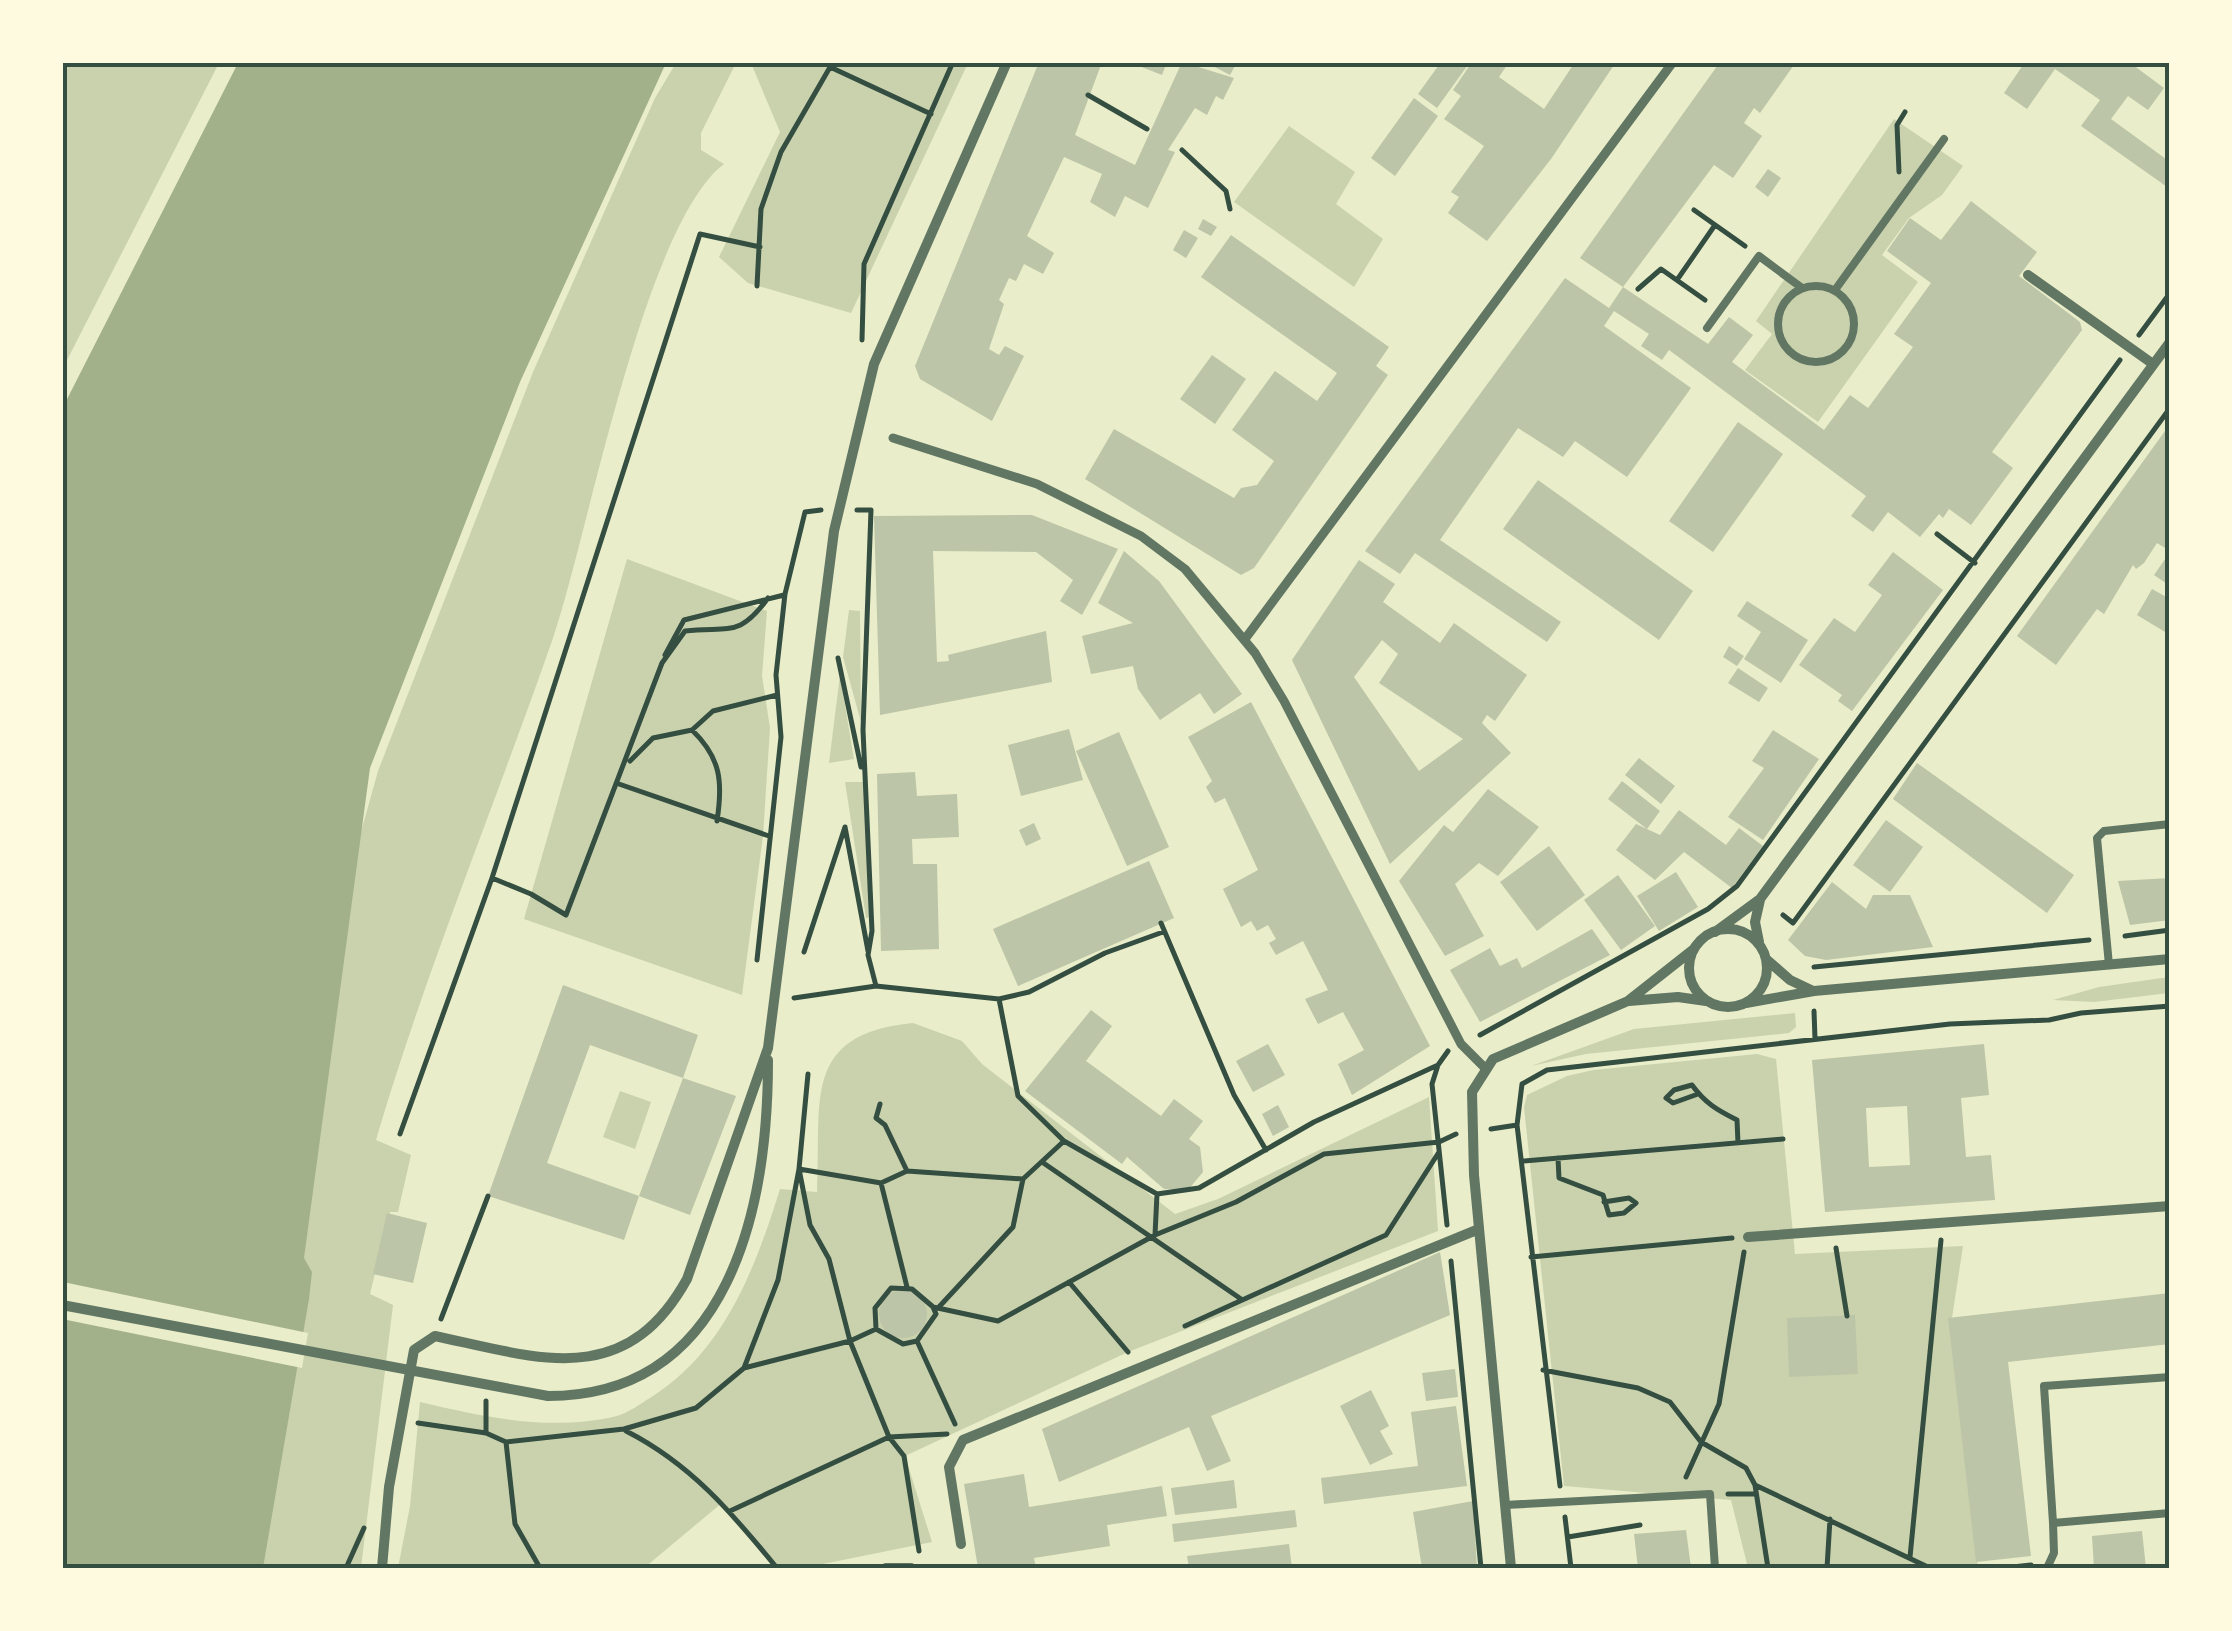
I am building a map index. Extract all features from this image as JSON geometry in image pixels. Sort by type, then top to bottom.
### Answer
[{"type":"street","points":[[382,1568],[400,1420],[414,1350],[435,1336],[548,1360],[578,1361],[606,1354],[658,1321],[674,1302],[692,1266],[768,1048],[778,996],[838,509],[882,344],[1007,62]]},
{"type":"street","points":[[1245,639],[1673,62]]},
{"type":"street","points":[[2028,275],[2153,364]]},
{"type":"street","points":[[1511,1568],[1469,1110],[1484,1066],[1505,1051],[1628,1001],[1760,900],[2170,342]]},
{"type":"street","points":[[893,438],[1037,484],[1140,536],[1185,569],[1245,639],[1284,701],[1461,1044],[1484,1066]]},
{"type":"street","points":[[1760,900],[1755,922],[1766,958],[1790,980],[1814,991]]},
{"type":"street","points":[[1716,932],[1740,932],[1760,946]]},
{"type":"street","points":[[1694,949],[1689,972],[1706,1000]]},
{"type":"street","points":[[1746,1003],[1764,984],[1766,958]]},
{"type":"street","points":[[1628,1001],[1678,997],[1726,1007],[1814,991],[2170,958]]},
{"type":"street","points":[[62,1305],[486,1390],[575,1396],[638,1379],[659,1368],[695,1335],[719,1301],[756,1186],[766,1123],[768,1048]]},
{"type":"street","points":[[1748,1237],[2170,1206]]},
{"type":"street","points":[[960,1544],[949,1466],[962,1440],[1479,1228]]},
{"type":"street","points":[[886,1568],[911,1568]]},
{"type":"lane","points":[[1835,290],[1944,139]]},
{"type":"lane","points":[[1707,328],[1758,256],[1802,288],[1835,290],[1852,308],[1854,332],[1842,353],[1820,363],[1796,358],[1780,339],[1778,327],[1783,304],[1802,288]]},
{"type":"lane","points":[[2109,966],[2098,836],[2104,831],[2170,824]]},
{"type":"lane","points":[[2048,1566],[2054,1553],[2044,1386],[2170,1377]]},
{"type":"lane","points":[[1505,1505],[1710,1494],[1715,1568]]},
{"type":"lane","points":[[2053,1523],[2170,1513]]},
{"type":"path","points":[[757,286],[761,208],[781,152],[831,65],[931,114]]},
{"type":"path","points":[[1088,95],[1147,128]]},
{"type":"path","points":[[1899,162],[1897,125],[1905,112]]},
{"type":"path","points":[[1182,150],[1226,191],[1230,209]]},
{"type":"path","points":[[1694,210],[1758,256]]},
{"type":"path","points":[[1676,280],[1715,225]]},
{"type":"path","points":[[400,1134],[492,878],[700,234],[760,247]]},
{"type":"path","points":[[1638,290],[1661,269],[1720,310]]},
{"type":"path","points":[[2134,340],[2170,293]]},
{"type":"path","points":[[1481,1568],[1432,1084],[1443,1055],[1725,898],[1756,863],[2123,356]]},
{"type":"path","points":[[1783,915],[1793,923],[2170,408]]},
{"type":"path","points":[[756,970],[780,738],[777,695],[785,594],[804,512],[870,510],[861,770]]},
{"type":"path","points":[[1937,534],[1975,563]]},
{"type":"path","points":[[492,878],[566,915],[626,766],[672,636],[684,620],[785,594]]},
{"type":"path","points":[[662,662],[686,632],[733,631],[749,624],[768,598]]},
{"type":"path","points":[[838,658],[861,770],[868,783],[872,930],[868,956]]},
{"type":"path","points":[[626,766],[653,738],[692,730],[713,711],[777,695]]},
{"type":"path","points":[[692,730],[706,744],[722,781],[717,821]]},
{"type":"path","points":[[619,784],[769,836]]},
{"type":"path","points":[[804,952],[845,827],[876,986]]},
{"type":"path","points":[[1162,924],[1162,932],[1234,1095],[1266,1150]]},
{"type":"path","points":[[1814,966],[2170,930]]},
{"type":"path","points":[[778,996],[798,999],[876,986],[999,999],[1029,992],[1105,953],[1162,932]]},
{"type":"path","points":[[999,999],[1018,1096],[1064,1140],[1157,1194],[1198,1188],[1438,1065]]},
{"type":"path","points":[[1571,1568],[1543,1370],[1517,1125],[1522,1084],[1548,1070],[1950,1024],[2034,1022],[2081,1012],[2170,1006]]},
{"type":"path","points":[[744,1368],[778,1280],[799,1169],[808,1074]]},
{"type":"path","points":[[1698,1094],[1673,1103],[1666,1097],[1688,1084],[1698,1094],[1703,1102],[1737,1120],[1738,1143]]},
{"type":"path","points":[[880,1104],[876,1118],[885,1125],[907,1171]]},
{"type":"path","points":[[1506,1126],[1517,1125]]},
{"type":"path","points":[[1064,1140],[1023,1179],[1013,1227],[936,1308],[917,1341],[902,1344],[876,1329],[873,1316],[880,1298],[891,1288],[906,1287],[924,1295],[936,1308],[998,1320],[1155,1235],[1236,1202],[1324,1154],[1439,1142],[1452,1134]]},
{"type":"path","points":[[1523,1160],[1783,1139]]},
{"type":"path","points":[[1177,1329],[1386,1235],[1438,1152]]},
{"type":"path","points":[[1558,1158],[1559,1178],[1603,1194],[1604,1209],[1612,1216],[1624,1214],[1636,1203],[1629,1198],[1604,1202]]},
{"type":"path","points":[[1042,1162],[1060,1178],[1155,1235],[1242,1299]]},
{"type":"path","points":[[799,1169],[881,1183],[907,1171],[1023,1179]]},
{"type":"path","points":[[799,1169],[810,1224],[829,1260],[850,1341],[890,1437],[904,1456],[921,1568]]},
{"type":"path","points":[[881,1183],[906,1287]]},
{"type":"path","points":[[1155,1235],[1157,1194]]},
{"type":"path","points":[[435,1336],[488,1196]]},
{"type":"path","points":[[1910,1557],[1942,1222]]},
{"type":"path","points":[[1833,1230],[1847,1316]]},
{"type":"path","points":[[1531,1256],[1748,1237],[1719,1404],[1678,1495]]},
{"type":"path","points":[[1068,1282],[1128,1352],[1144,1344]]},
{"type":"path","points":[[400,1420],[486,1433],[506,1442],[624,1430],[696,1408],[744,1368],[850,1341],[876,1329]]},
{"type":"path","points":[[730,1511],[890,1437],[960,1433],[917,1341]]},
{"type":"path","points":[[1543,1370],[1638,1388],[1670,1402],[1701,1442],[1746,1468],[1755,1485],[1768,1568]]},
{"type":"path","points":[[486,1433],[486,1390],[497,1395]]},
{"type":"path","points":[[624,1430],[658,1447],[730,1511],[777,1568]]},
{"type":"path","points":[[506,1442],[515,1524],[540,1568]]},
{"type":"path","points":[[1755,1485],[1930,1568]]},
{"type":"path","points":[[1710,1494],[1754,1494]]},
{"type":"path","points":[[1827,1568],[1830,1519]]},
{"type":"path","points":[[1568,1537],[1640,1524]]},
{"type":"path","points":[[2003,1568],[2048,1566]]},
{"type":"shaded area","points":[[62,63],[219,63],[63,368],[62,368]]},
{"type":"shaded area","points":[[238,63],[666,63],[520,382],[370,768],[304,1258],[312,1272],[309,1299],[263,1568],[63,1568],[62,409]]},
{"type":"shaded area","points":[[676,63],[736,63],[701,133],[701,150],[724,164],[695,198],[669,249],[644,313],[553,638],[439,950],[376,1140],[411,1155],[398,1212],[390,1212],[370,1294],[393,1305],[361,1568],[199,1568],[260,1194],[378,771],[533,372],[655,98]]},
{"type":"shaded area","points":[[751,63],[968,63],[851,313],[748,283],[719,257],[780,132]]},
{"type":"shaded area","points":[[1894,119],[1963,166],[1942,195],[1909,218],[1882,255],[1918,282],[1818,422],[1745,370],[1772,334],[1756,321]]},
{"type":"shaded area","points":[[1289,126],[1355,172],[1336,204],[1383,239],[1354,287],[1234,202]]},
{"type":"shaded area","points":[[627,559],[767,611],[762,676],[770,728],[763,836],[742,995],[524,919]]},
{"type":"shaded area","points":[[849,610],[860,611],[861,722],[843,657]]},
{"type":"shaded area","points":[[840,675],[854,759],[829,763]]},
{"type":"shaded area","points":[[845,782],[864,782],[869,917],[866,918]]},
{"type":"shaded area","points":[[2169,977],[2169,993],[2094,1002],[2053,1000],[2099,987]]},
{"type":"shaded area","points":[[1795,1013],[1796,1027],[1789,1033],[1586,1054],[1531,1066],[1634,1029]]},
{"type":"shaded area","points":[[913,1023],[962,1041],[982,1064],[1175,1214],[1218,1199],[1429,1097],[1438,1231],[1128,1352],[905,1456],[932,1542],[803,1568],[777,1568],[723,1502],[644,1568],[398,1568],[410,1506],[420,1402],[518,1421],[592,1421],[625,1413],[676,1379],[717,1333],[733,1306],[760,1249],[780,1189],[817,1192],[820,1102],[824,1078],[834,1058],[851,1041],[877,1030]]},
{"type":"shaded area","points":[[1757,1054],[1776,1059],[1795,1254],[1963,1246],[1950,1331],[1978,1568],[1748,1568],[1731,1500],[1564,1486],[1524,1107],[1527,1095],[1567,1076],[1593,1070]]},
{"type":"shaded area","points":[[620,1091],[651,1102],[635,1149],[603,1137]]},
{"type":"pier","points":[[63,1282],[308,1333],[302,1368],[62,1319]]},
{"type":"building","points":[[1039,62],[1102,62],[1075,135],[1135,165],[1182,62],[1234,78],[1223,100],[1216,96],[1207,115],[1195,108],[1168,150],[1175,152],[1148,208],[1125,196],[1115,217],[1090,202],[1102,174],[1064,157],[1027,236],[1054,253],[1043,274],[1024,264],[1016,281],[1009,278],[999,300],[1004,304],[989,349],[999,355],[1005,346],[1024,356],[992,421],[920,379],[915,366]]},
{"type":"building","points":[[1129,62],[1167,62],[1162,75]]},
{"type":"building","points":[[1205,62],[1237,62],[1230,75]]},
{"type":"building","points":[[1441,62],[1470,62],[1437,108],[1418,94]]},
{"type":"building","points":[[1472,62],[1509,62],[1499,77],[1544,109],[1575,62],[1616,62],[1551,159],[1487,241],[1448,213],[1459,197],[1451,192],[1484,146],[1444,119],[1461,96],[1453,90]]},
{"type":"building","points":[[1720,62],[1796,62],[1760,113],[1754,108],[1744,123],[1762,136],[1733,178],[1714,165],[1623,287],[1580,258]]},
{"type":"building","points":[[2025,62],[2129,62],[2164,88],[2148,110],[2128,96],[2111,119],[2170,162],[2170,189],[2081,126],[2100,100],[2055,69],[2027,109],[2004,93]]},
{"type":"building","points":[[1414,98],[1438,116],[1395,176],[1371,158]]},
{"type":"building","points":[[1768,169],[1781,178],[1768,197],[1755,187]]},
{"type":"building","points":[[1971,201],[2037,252],[2019,276],[2080,322],[2082,330],[1992,452],[2013,468],[1971,525],[1949,509],[1943,518],[1939,514],[1920,537],[1888,512],[1873,532],[1851,516],[1866,496],[1669,350],[1662,360],[1641,346],[1649,334],[1614,311],[1604,326],[1691,388],[1627,477],[1575,441],[1563,457],[1518,428],[1440,540],[1561,622],[1547,642],[1415,553],[1400,574],[1365,551],[1565,278],[1609,308],[1623,287],[1708,344],[1729,317],[1753,335],[1732,362],[1824,430],[1850,395],[1868,408],[1913,347],[1894,334],[1931,283],[1887,251],[1910,218],[1941,240]]},
{"type":"building","points":[[1203,219],[1217,227],[1211,236],[1198,229]]},
{"type":"building","points":[[1184,230],[1198,238],[1186,258],[1173,250]]},
{"type":"building","points":[[1231,235],[1389,347],[1376,366],[1388,375],[1254,568],[1241,575],[1085,479],[1114,429],[1234,498],[1241,488],[1257,485],[1274,461],[1232,430],[1275,371],[1317,401],[1337,373],[1201,277]]},
{"type":"building","points":[[1212,355],[1246,379],[1215,424],[1180,399]]},
{"type":"building","points":[[1738,422],[1783,454],[1713,552],[1669,521]]},
{"type":"building","points":[[2165,431],[2170,434],[2170,551],[2157,543],[2144,563],[2136,569],[2133,565],[2104,614],[2097,609],[2056,665],[2017,636]]},
{"type":"building","points":[[1538,480],[1693,591],[1659,640],[1503,529]]},
{"type":"building","points":[[1032,515],[1118,549],[1082,615],[1060,601],[1073,580],[1036,552],[933,551],[937,662],[949,661],[948,655],[1046,631],[1052,682],[880,715],[874,516]]},
{"type":"building","points":[[1124,551],[1159,581],[1242,694],[1214,714],[1200,693],[1160,720],[1138,689],[1133,666],[1091,674],[1082,636],[1133,623],[1098,603]]},
{"type":"building","points":[[1893,552],[1943,590],[1852,711],[1838,701],[1842,695],[1799,665],[1834,618],[1855,632],[1882,595],[1868,585]]},
{"type":"building","points":[[2170,552],[2170,586],[2154,575]]},
{"type":"building","points":[[1359,560],[1395,584],[1383,602],[1440,643],[1454,623],[1527,675],[1495,721],[1487,715],[1482,723],[1511,753],[1390,864],[1292,660]],"holes":[[[1382,640],[1398,654],[1379,683],[1463,739],[1419,771],[1354,677]]]},
{"type":"building","points":[[2152,589],[2170,599],[2170,635],[2137,615]]},
{"type":"building","points":[[1747,601],[1808,640],[1781,683],[1744,659],[1761,632],[1737,616]]},
{"type":"building","points":[[1729,646],[1744,656],[1737,666],[1723,657]]},
{"type":"building","points":[[1738,668],[1768,688],[1759,702],[1728,683]]},
{"type":"building","points":[[1251,702],[1430,1046],[1352,1095],[1338,1064],[1364,1050],[1343,1012],[1318,1024],[1305,999],[1328,990],[1303,941],[1276,955],[1269,943],[1276,939],[1268,925],[1257,931],[1251,921],[1241,927],[1223,889],[1258,870],[1225,798],[1215,803],[1206,787],[1212,781],[1188,737]]},
{"type":"building","points":[[1069,729],[1083,780],[1021,796],[1008,745]]},
{"type":"building","points":[[1773,730],[1819,759],[1763,840],[1728,817],[1764,768],[1752,761]]},
{"type":"building","points":[[1119,732],[1169,847],[1127,866],[1076,751]]},
{"type":"building","points":[[1639,758],[1675,786],[1661,804],[1625,775]]},
{"type":"building","points":[[1917,763],[2074,875],[2047,913],[1893,799]]},
{"type":"building","points":[[915,772],[917,796],[957,794],[959,837],[912,839],[913,864],[937,864],[939,949],[881,951],[877,774]]},
{"type":"building","points":[[1622,781],[1660,811],[1647,829],[1608,799]]},
{"type":"building","points":[[1488,789],[1539,827],[1498,876],[1479,863],[1455,884],[1484,936],[1445,956],[1399,881],[1444,825],[1453,832]]},
{"type":"building","points":[[1679,810],[1726,845],[1739,828],[1763,846],[1732,888],[1684,852],[1655,880],[1616,850],[1636,824],[1660,835]]},
{"type":"building","points":[[1886,820],[1923,847],[1890,892],[1853,865]]},
{"type":"building","points":[[1034,823],[1041,839],[1026,846],[1019,830]]},
{"type":"building","points":[[1549,846],[1585,895],[1537,931],[1500,882]]},
{"type":"building","points":[[1149,861],[1174,918],[1018,986],[993,929]]},
{"type":"building","points":[[1676,872],[1698,907],[1659,931],[1637,896]]},
{"type":"building","points":[[1618,875],[1655,926],[1621,950],[1584,900]]},
{"type":"building","points":[[2170,878],[2170,920],[2130,925],[2118,881]]},
{"type":"building","points":[[1832,882],[1866,909],[1873,895],[1910,895],[1933,947],[1826,960],[1805,956],[1788,940]]},
{"type":"building","points":[[1592,929],[1610,955],[1480,1022],[1450,970],[1490,948],[1500,966],[1517,958],[1522,968]]},
{"type":"building","points":[[563,985],[698,1035],[683,1078],[590,1045],[547,1163],[639,1196],[624,1240],[488,1196]]},
{"type":"building","points":[[1091,1010],[1112,1026],[1086,1061],[1161,1116],[1174,1099],[1203,1121],[1189,1139],[1200,1147],[1203,1172],[1188,1190],[1164,1189],[1127,1157],[1122,1164],[1025,1091]]},
{"type":"building","points":[[1268,1044],[1285,1075],[1253,1092],[1236,1061]]},
{"type":"building","points":[[1984,1044],[1989,1095],[1961,1098],[1966,1157],[1991,1155],[1995,1200],[1825,1212],[1812,1060]],"holes":[[[1907,1106],[1910,1165],[1869,1167],[1866,1108]]]},
{"type":"building","points":[[683,1078],[736,1096],[690,1215],[639,1196]]},
{"type":"building","points":[[1278,1105],[1289,1127],[1273,1136],[1262,1114]]},
{"type":"building","points":[[387,1213],[427,1223],[413,1283],[373,1274]]},
{"type":"building","points":[[1440,1252],[1450,1315],[1211,1416],[1231,1461],[1207,1471],[1189,1427],[1059,1482],[1042,1429]]},
{"type":"building","points":[[903,1290],[920,1297],[927,1314],[920,1331],[903,1338],[886,1331],[879,1314],[886,1297]]},
{"type":"building","points":[[2170,1293],[2170,1344],[2008,1362],[2031,1556],[1976,1562],[1948,1318]]},
{"type":"building","points":[[1855,1315],[1858,1374],[1789,1377],[1787,1318]]},
{"type":"building","points":[[1455,1369],[1458,1397],[1426,1401],[1422,1373]]},
{"type":"building","points":[[1371,1390],[1389,1426],[1380,1431],[1393,1454],[1370,1465],[1340,1406]]},
{"type":"building","points":[[1456,1406],[1467,1486],[1324,1504],[1321,1478],[1418,1466],[1411,1412]]},
{"type":"building","points":[[1024,1474],[1029,1507],[1162,1486],[1167,1516],[1107,1525],[1110,1546],[1034,1558],[1036,1568],[978,1568],[964,1484]]},
{"type":"building","points":[[1234,1480],[1237,1508],[1175,1515],[1171,1488]]},
{"type":"building","points":[[1473,1501],[1477,1568],[1422,1568],[1413,1512]]},
{"type":"building","points":[[1295,1510],[1297,1527],[1174,1542],[1172,1524]]},
{"type":"building","points":[[1686,1530],[1691,1568],[1638,1568],[1634,1534]]},
{"type":"building","points":[[2142,1531],[2146,1568],[2094,1568],[2092,1536]]},
{"type":"building","points":[[1289,1544],[1292,1568],[1189,1568],[1187,1556]]}]
